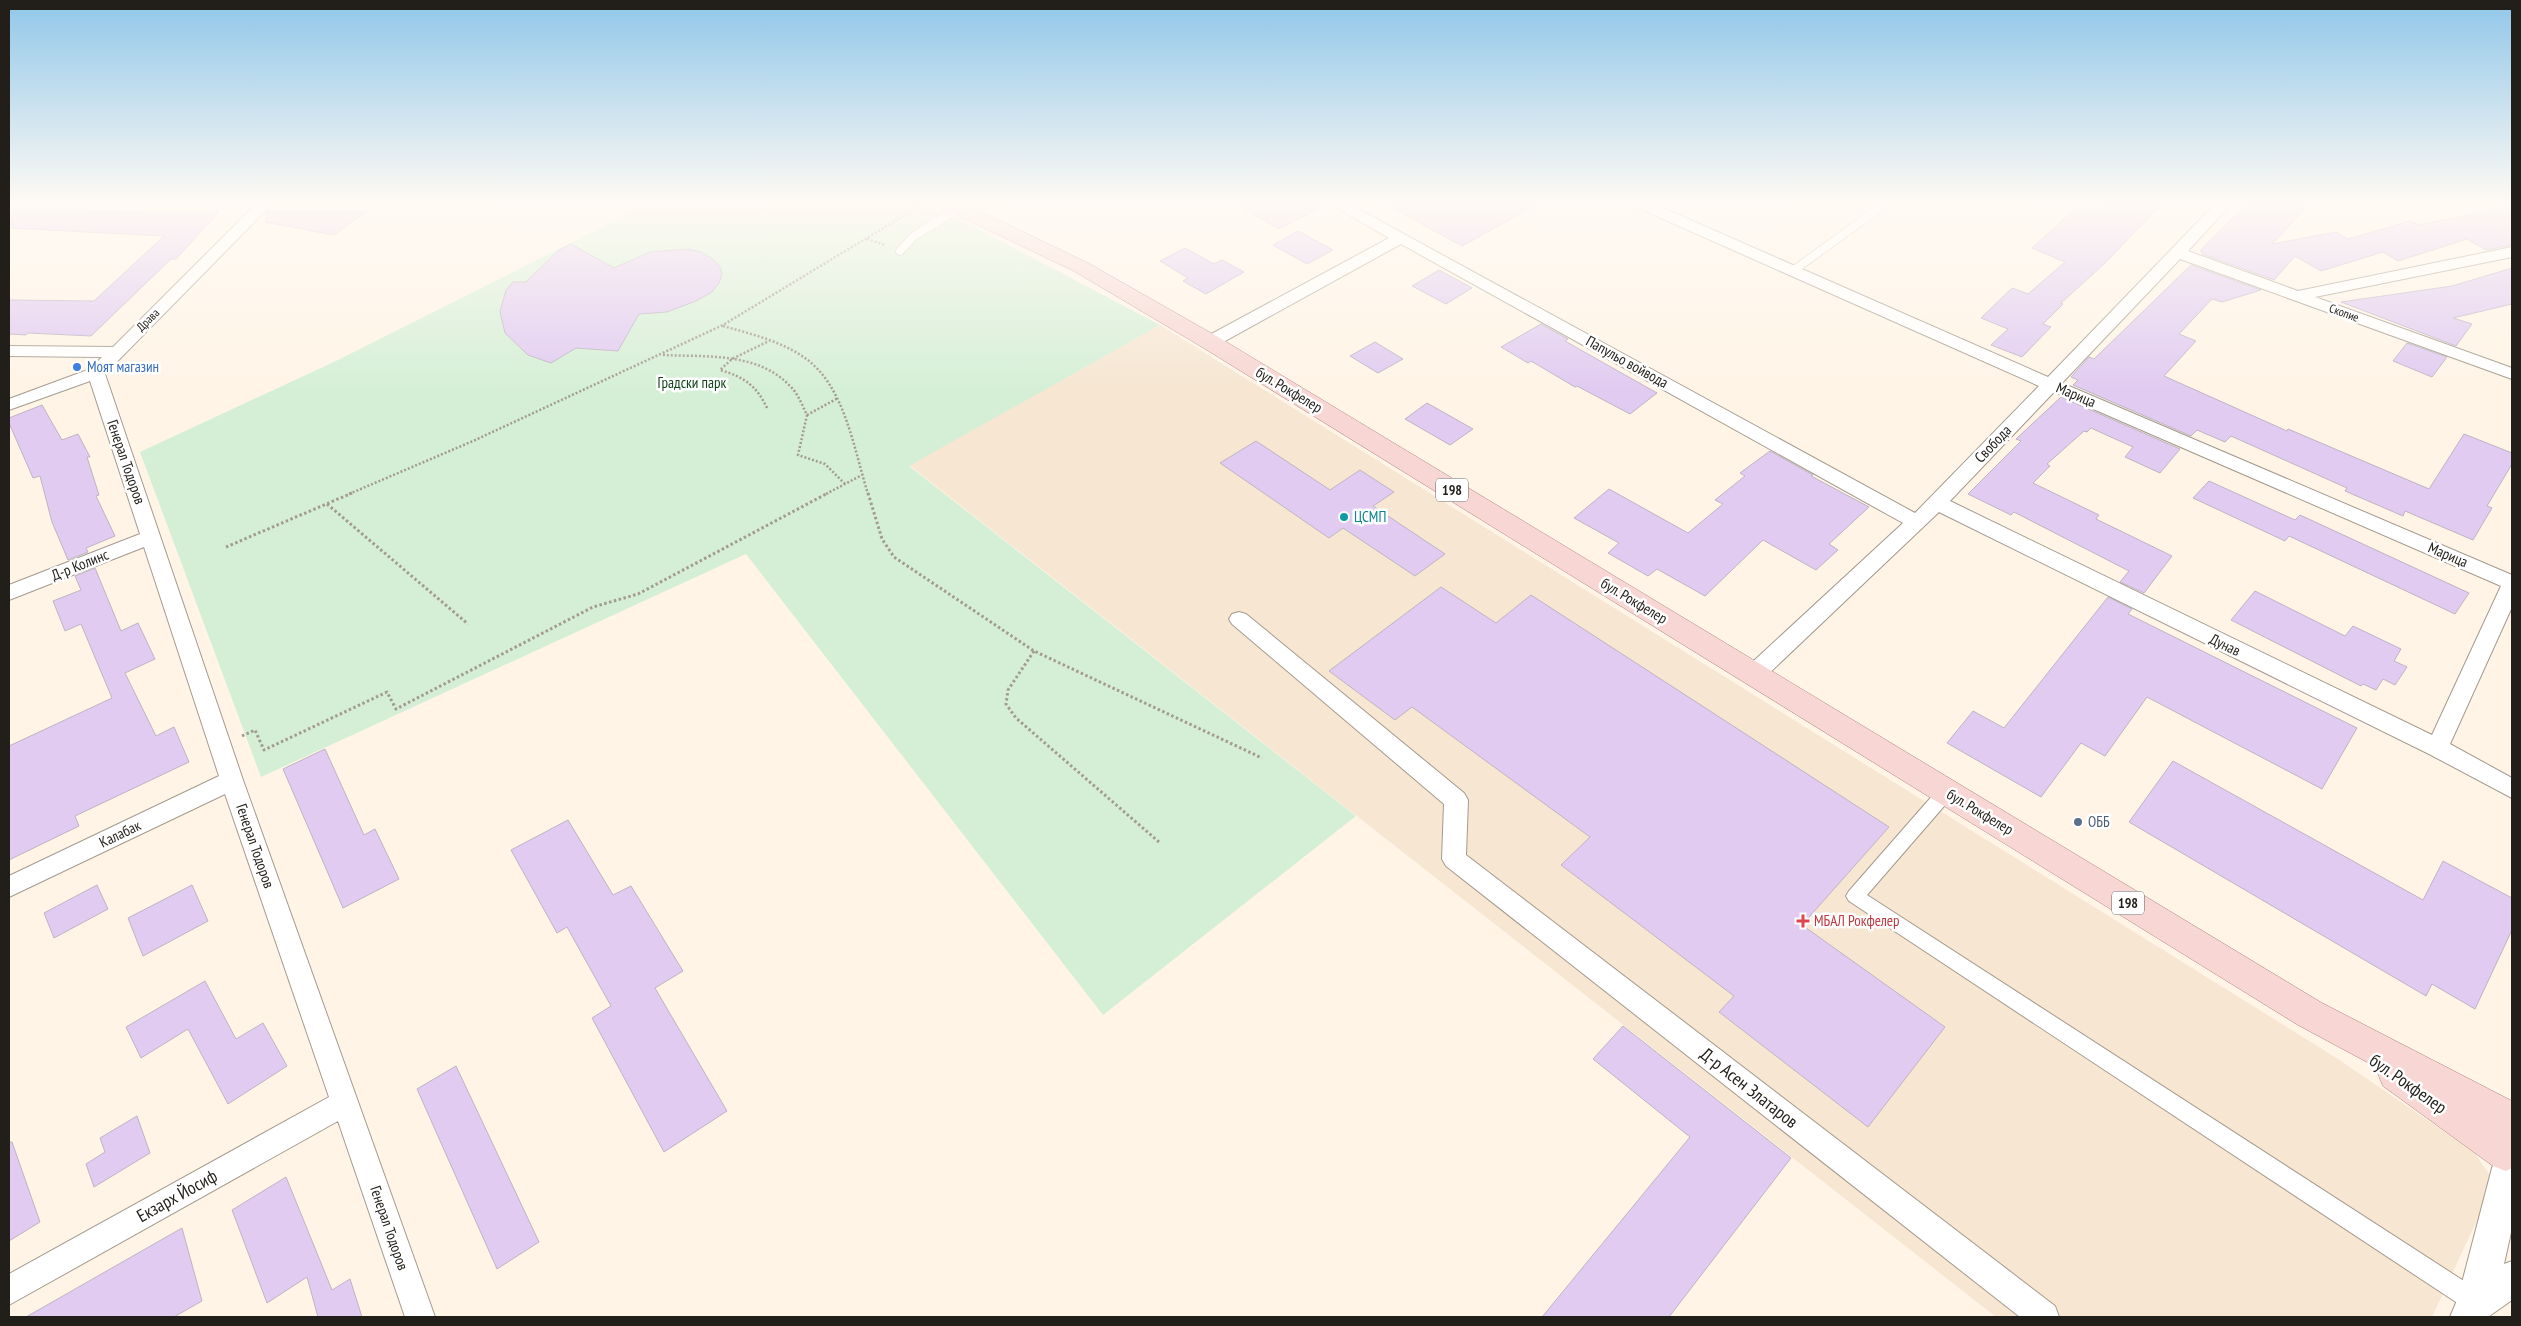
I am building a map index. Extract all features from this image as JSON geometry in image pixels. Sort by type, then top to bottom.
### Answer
[{"type":"main road","name":"бул. Рокфелер","points":[[1077,266],[1210,342],[2310,1014],[2510,1150]]},
{"type":"street","name":"Драва","points":[[96,373],[203,266]]},
{"type":"street","points":[[1210,342],[1350,266]]},
{"type":"street","name":"Папульо войвода","points":[[1452,266],[1916,522]]},
{"type":"street","name":"Марица","points":[[1784,266],[2050,384],[2512,584]]},
{"type":"street","name":"Свобода","points":[[1754,674],[1937,503],[2163,266]]},
{"type":"street","name":"Скопие","points":[[2214,266],[2512,374]]},
{"type":"street","points":[[2297,296],[2444,266]]},
{"type":"street","points":[[9,351],[116,352]]},
{"type":"street","points":[[9,405],[96,373]]},
{"type":"street","name":"Генерал Тодоров","points":[[96,373],[232,780],[420,1317]]},
{"type":"street","name":"Дунав","points":[[1937,503],[2437,748],[2512,789]]},
{"type":"street","name":"Д-р Колинс","points":[[9,593],[151,536]]},
{"type":"street","points":[[2437,748],[2512,584]]},
{"type":"street","name":"Д-р Асен Златаров","points":[[1238,619],[1456,800],[1454,859],[2044,1317]]},
{"type":"street","name":"Калабак","points":[[9,887],[232,780]]},
{"type":"street","points":[[1946,792],[1854,896],[2473,1309]]},
{"type":"street","name":"Екзарх Йосиф","points":[[9,1290],[346,1102]]},
{"type":"street","points":[[2473,1309],[2510,1150]]},
{"type":"street","points":[[2473,1309],[2512,1279]]},
{"type":"lane","points":[[1794,270],[1800,266]]},
{"type":"path","points":[[226,547],[473,441],[723,326],[821,266]]},
{"type":"path","points":[[723,326],[770,341],[806,358],[826,378],[838,398],[882,538],[894,557],[1034,651],[1262,758]]},
{"type":"path","points":[[767,408],[758,388],[745,377],[720,370],[732,359],[770,341]]},
{"type":"path","points":[[661,355],[750,361],[767,367],[790,386],[807,415],[798,455],[825,464],[845,484]]},
{"type":"path","points":[[807,415],[838,398]]},
{"type":"path","points":[[236,738],[255,730],[264,750],[387,692],[396,709],[593,607],[638,594],[862,475]]},
{"type":"path","points":[[327,504],[468,624]]},
{"type":"path","points":[[1034,651],[1008,690],[1006,704],[1016,718],[1159,842]]},
{"type":"shaded area","name":"МБАЛ Рокфелер","points":[[1160,325],[2338,1059],[2474,1152],[2489,1174],[2490,1192],[2432,1317],[1996,1317],[909,465]]},
{"type":"green space","name":"Градски парк","points":[[525,266],[1048,266],[1160,325],[909,466],[1356,816],[1103,1015],[746,554],[261,777],[140,452],[338,360]]},
{"type":"building","points":[[132,266],[164,266],[91,336],[9,334],[9,300],[94,301]]},
{"type":"building","points":[[543,266],[610,266],[614,268],[619,266],[719,266],[722,274],[719,283],[712,292],[696,301],[667,312],[639,314],[618,351],[576,348],[551,363],[528,355],[505,333],[500,312],[506,290],[513,282],[526,282]]},
{"type":"building","points":[[1168,266],[1233,266],[1244,272],[1206,294],[1183,281],[1188,278]]},
{"type":"building","points":[[2061,266],[2102,266],[2061,303],[2063,304],[2043,324],[2051,327],[2022,357],[1991,345],[2008,329],[1981,318],[2012,288],[2028,294]]},
{"type":"building","points":[[2190,266],[2193,266],[2261,290],[2222,302],[2212,299],[2179,334],[2196,341],[2164,376],[2287,431],[2288,429],[2429,489],[2464,434],[2512,453],[2512,464],[2487,506],[2492,508],[2473,540],[2405,511],[2403,516],[2345,491],[2347,488],[2231,436],[2225,442],[2197,430],[2191,436],[2073,385],[2078,380],[2071,377],[2089,357],[2094,359]]},
{"type":"building","points":[[2235,266],[2286,266],[2274,280]]},
{"type":"building","points":[[2312,266],[2338,266],[2321,271]]},
{"type":"building","points":[[2512,268],[2512,304],[2453,318],[2472,324],[2456,346],[2341,302],[2452,286]]},
{"type":"building","points":[[1439,270],[1472,288],[1446,304],[1412,286]]},
{"type":"building","points":[[1541,324],[1568,339],[1565,341],[1657,393],[1630,414],[1577,386],[1575,387],[1531,361],[1528,363],[1501,347]]},
{"type":"building","points":[[1375,342],[1403,359],[1378,373],[1350,356]]},
{"type":"building","points":[[2407,343],[2447,357],[2432,377],[2393,361]]},
{"type":"building","points":[[2061,397],[2180,449],[2160,473],[2125,457],[2133,447],[2091,428],[2087,432],[2084,431],[2047,464],[2050,466],[2033,483],[2099,515],[2096,519],[2172,556],[2144,593],[2120,582],[2129,571],[2014,512],[2011,515],[1968,494],[2021,441],[2016,439]]},
{"type":"building","points":[[1427,403],[1473,429],[1450,445],[1405,419]]},
{"type":"building","points":[[42,405],[62,440],[78,434],[90,457],[87,457],[99,495],[96,496],[115,536],[86,548],[88,552],[68,560],[52,522],[40,476],[33,478],[9,423],[9,418]]},
{"type":"building","name":"ЦСМП","points":[[1256,441],[1330,490],[1360,470],[1394,492],[1373,506],[1445,554],[1415,576],[1343,528],[1329,538],[1220,463]]},
{"type":"building","points":[[1770,451],[1813,475],[1811,476],[1869,507],[1829,544],[1838,550],[1816,570],[1763,540],[1705,596],[1657,569],[1648,576],[1608,553],[1619,543],[1574,518],[1609,489],[1688,533],[1723,504],[1715,500],[1745,476],[1740,473]]},
{"type":"building","points":[[2209,481],[2295,520],[2300,515],[2469,593],[2455,614],[2289,536],[2285,541],[2193,498]]},
{"type":"building","points":[[95,568],[121,631],[138,623],[155,659],[125,673],[156,736],[174,727],[189,762],[75,816],[79,826],[9,860],[9,746],[112,698],[81,624],[65,631],[53,601],[81,590],[75,576]]},
{"type":"building","points":[[1441,587],[1496,623],[1531,595],[1889,827],[1802,925],[1945,1027],[1868,1127],[1719,1012],[1734,996],[1561,865],[1590,837],[1412,707],[1395,720],[1329,671]]},
{"type":"building","points":[[2255,591],[2345,636],[2353,626],[2401,649],[2394,661],[2407,667],[2395,685],[2383,679],[2376,690],[2363,684],[2361,686],[2231,620]]},
{"type":"building","points":[[2108,597],[2132,609],[2128,614],[2357,728],[2322,789],[2147,697],[2105,756],[2081,743],[2041,797],[1947,743],[1973,711],[2004,728]]},
{"type":"building","points":[[325,749],[364,835],[375,829],[399,879],[343,908],[283,769]]},
{"type":"building","points":[[2173,761],[2423,900],[2443,861],[2512,898],[2512,930],[2475,1009],[2432,984],[2426,996],[2129,822]]},
{"type":"building","points":[[568,820],[613,895],[631,886],[683,971],[655,988],[727,1111],[664,1152],[592,1018],[611,1006],[567,927],[557,933],[511,850]]},
{"type":"building","points":[[97,885],[108,909],[54,938],[44,913]]},
{"type":"building","points":[[192,885],[208,921],[143,956],[128,918]]},
{"type":"building","points":[[205,981],[236,1039],[263,1023],[287,1066],[228,1104],[188,1029],[141,1058],[126,1027]]},
{"type":"building","points":[[1623,1026],[1791,1158],[1669,1317],[1542,1317],[1690,1137],[1593,1059]]},
{"type":"building","points":[[456,1066],[539,1242],[497,1269],[417,1089]]},
{"type":"building","points":[[137,1116],[150,1153],[94,1187],[86,1164],[105,1152],[100,1138]]},
{"type":"building","points":[[9,1142],[12,1142],[40,1222],[9,1241]]},
{"type":"building","points":[[286,1177],[332,1290],[350,1279],[362,1317],[318,1317],[307,1277],[267,1303],[232,1210]]},
{"type":"building","points":[[182,1228],[202,1301],[174,1317],[26,1317]]},
{"type":"place","name":"Моят магазин","points":[[77,367]]},
{"type":"place","name":"ЦСМП","points":[[1344,517]]},
{"type":"place","name":"ОББ","points":[[2078,822]]},
{"type":"place","name":"МБАЛ Рокфелер","points":[[1803,921]]}]
